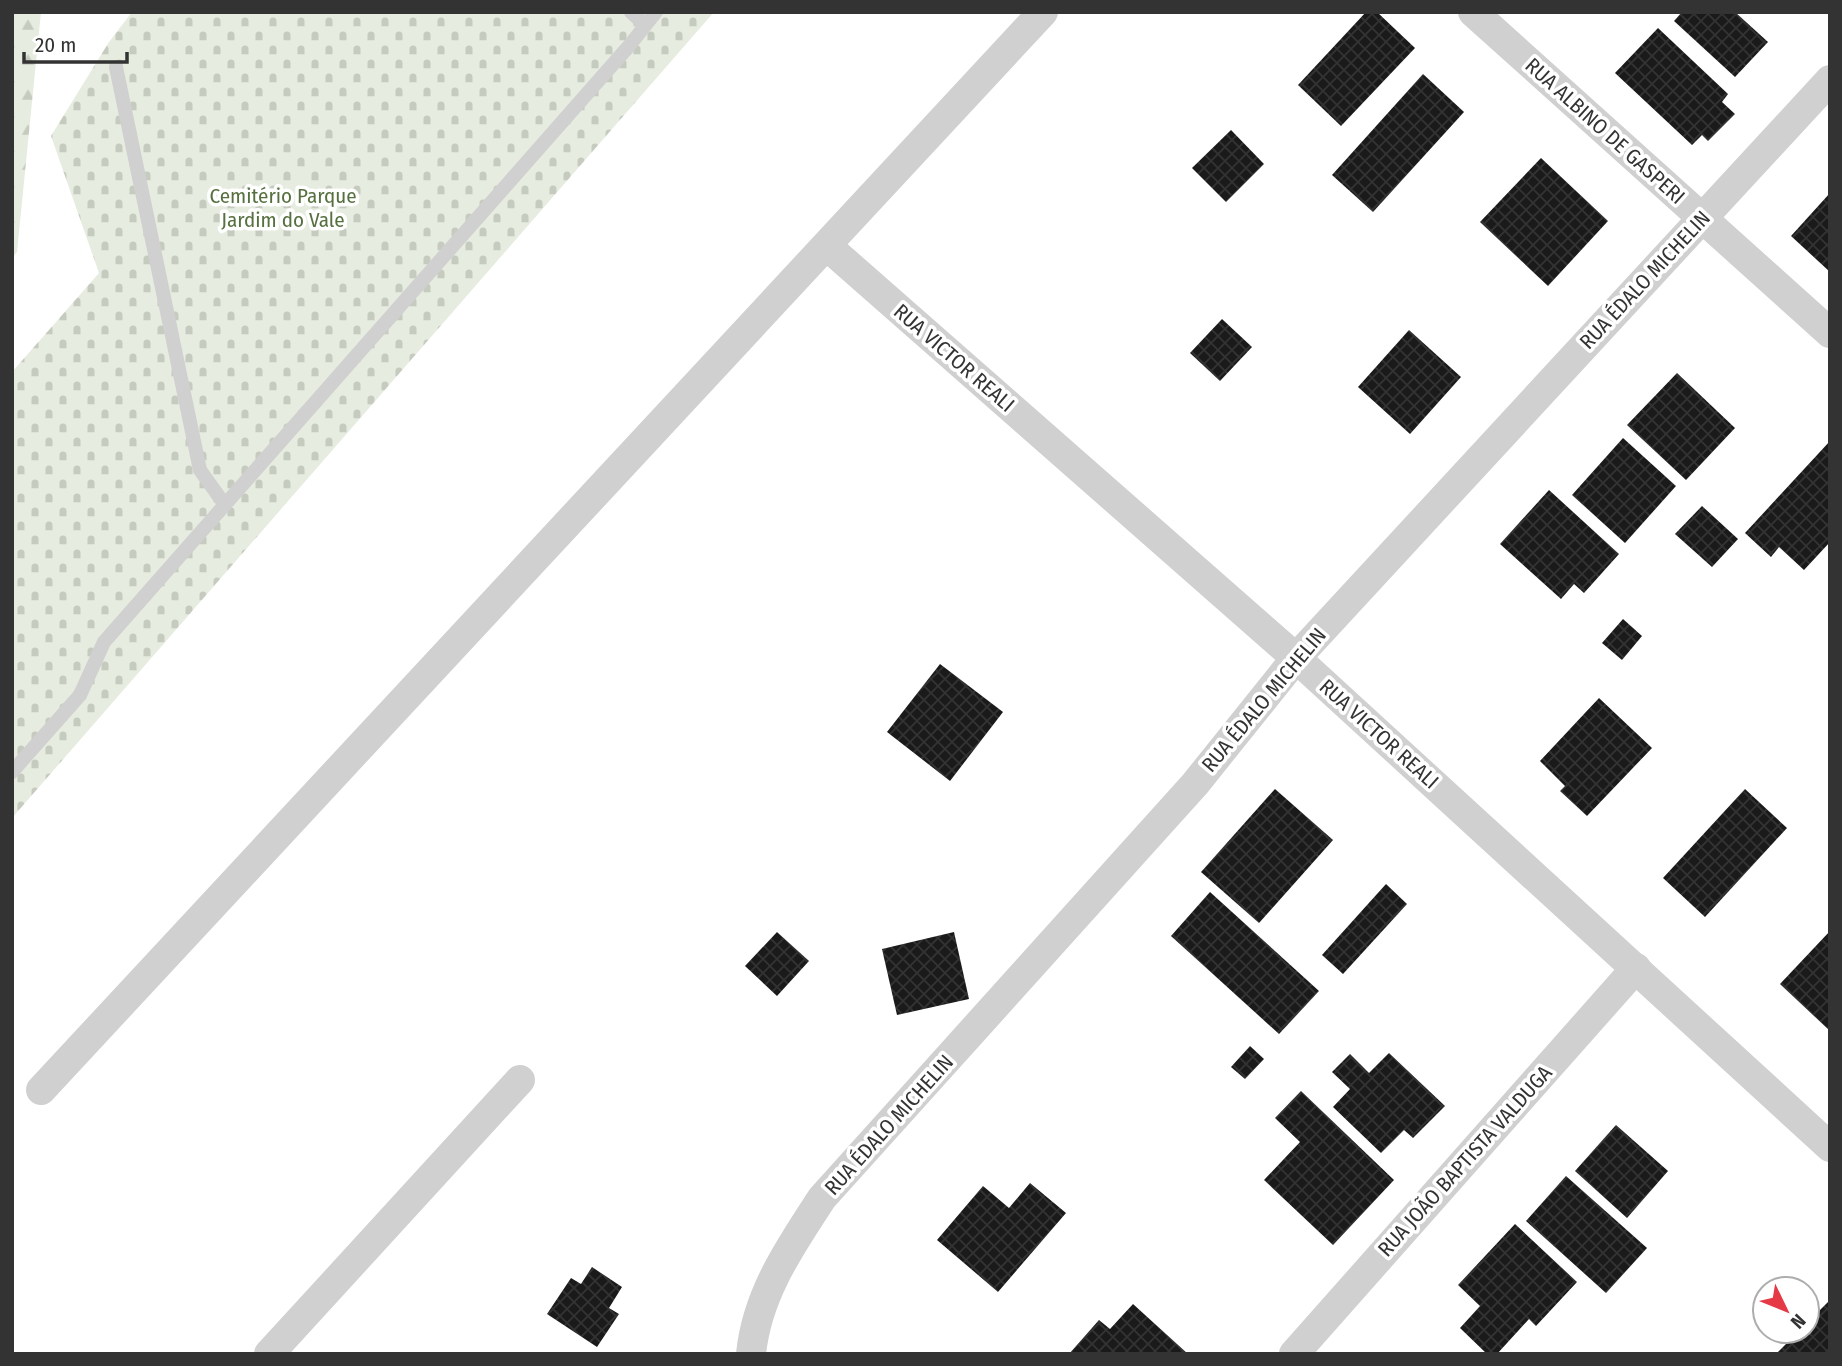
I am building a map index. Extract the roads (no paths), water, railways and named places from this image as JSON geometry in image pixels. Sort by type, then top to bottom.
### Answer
[{"type":"street","points":[[41,1090],[1042,12]]},
{"type":"street","name":"RUA ALBINO DE GASPERI","points":[[1473,12],[1830,333]]},
{"type":"street","name":"RUA ÉDALO MICHELIN","points":[[751,1354],[753,1334],[777,1268],[822,1198],[1195,784],[1296,658],[1830,80]]},
{"type":"street","name":"RUA VICTOR REALI","points":[[827,246],[1296,658],[1830,1147]]},
{"type":"street","name":"RUA JOÃO BAPTISTA VALDUGA","points":[[1294,1354],[1636,968]]},
{"type":"street","points":[[269,1354],[520,1080]]},
{"type":"lane","points":[[631,12],[645,25]]},
{"type":"lane","points":[[12,772],[80,695],[104,642],[656,12]]},
{"type":"lane","points":[[116,67],[200,470],[225,505]]},
{"type":"park label","name":"Cemitério Parque Jardim do Vale","points":[[283,208]]}]
